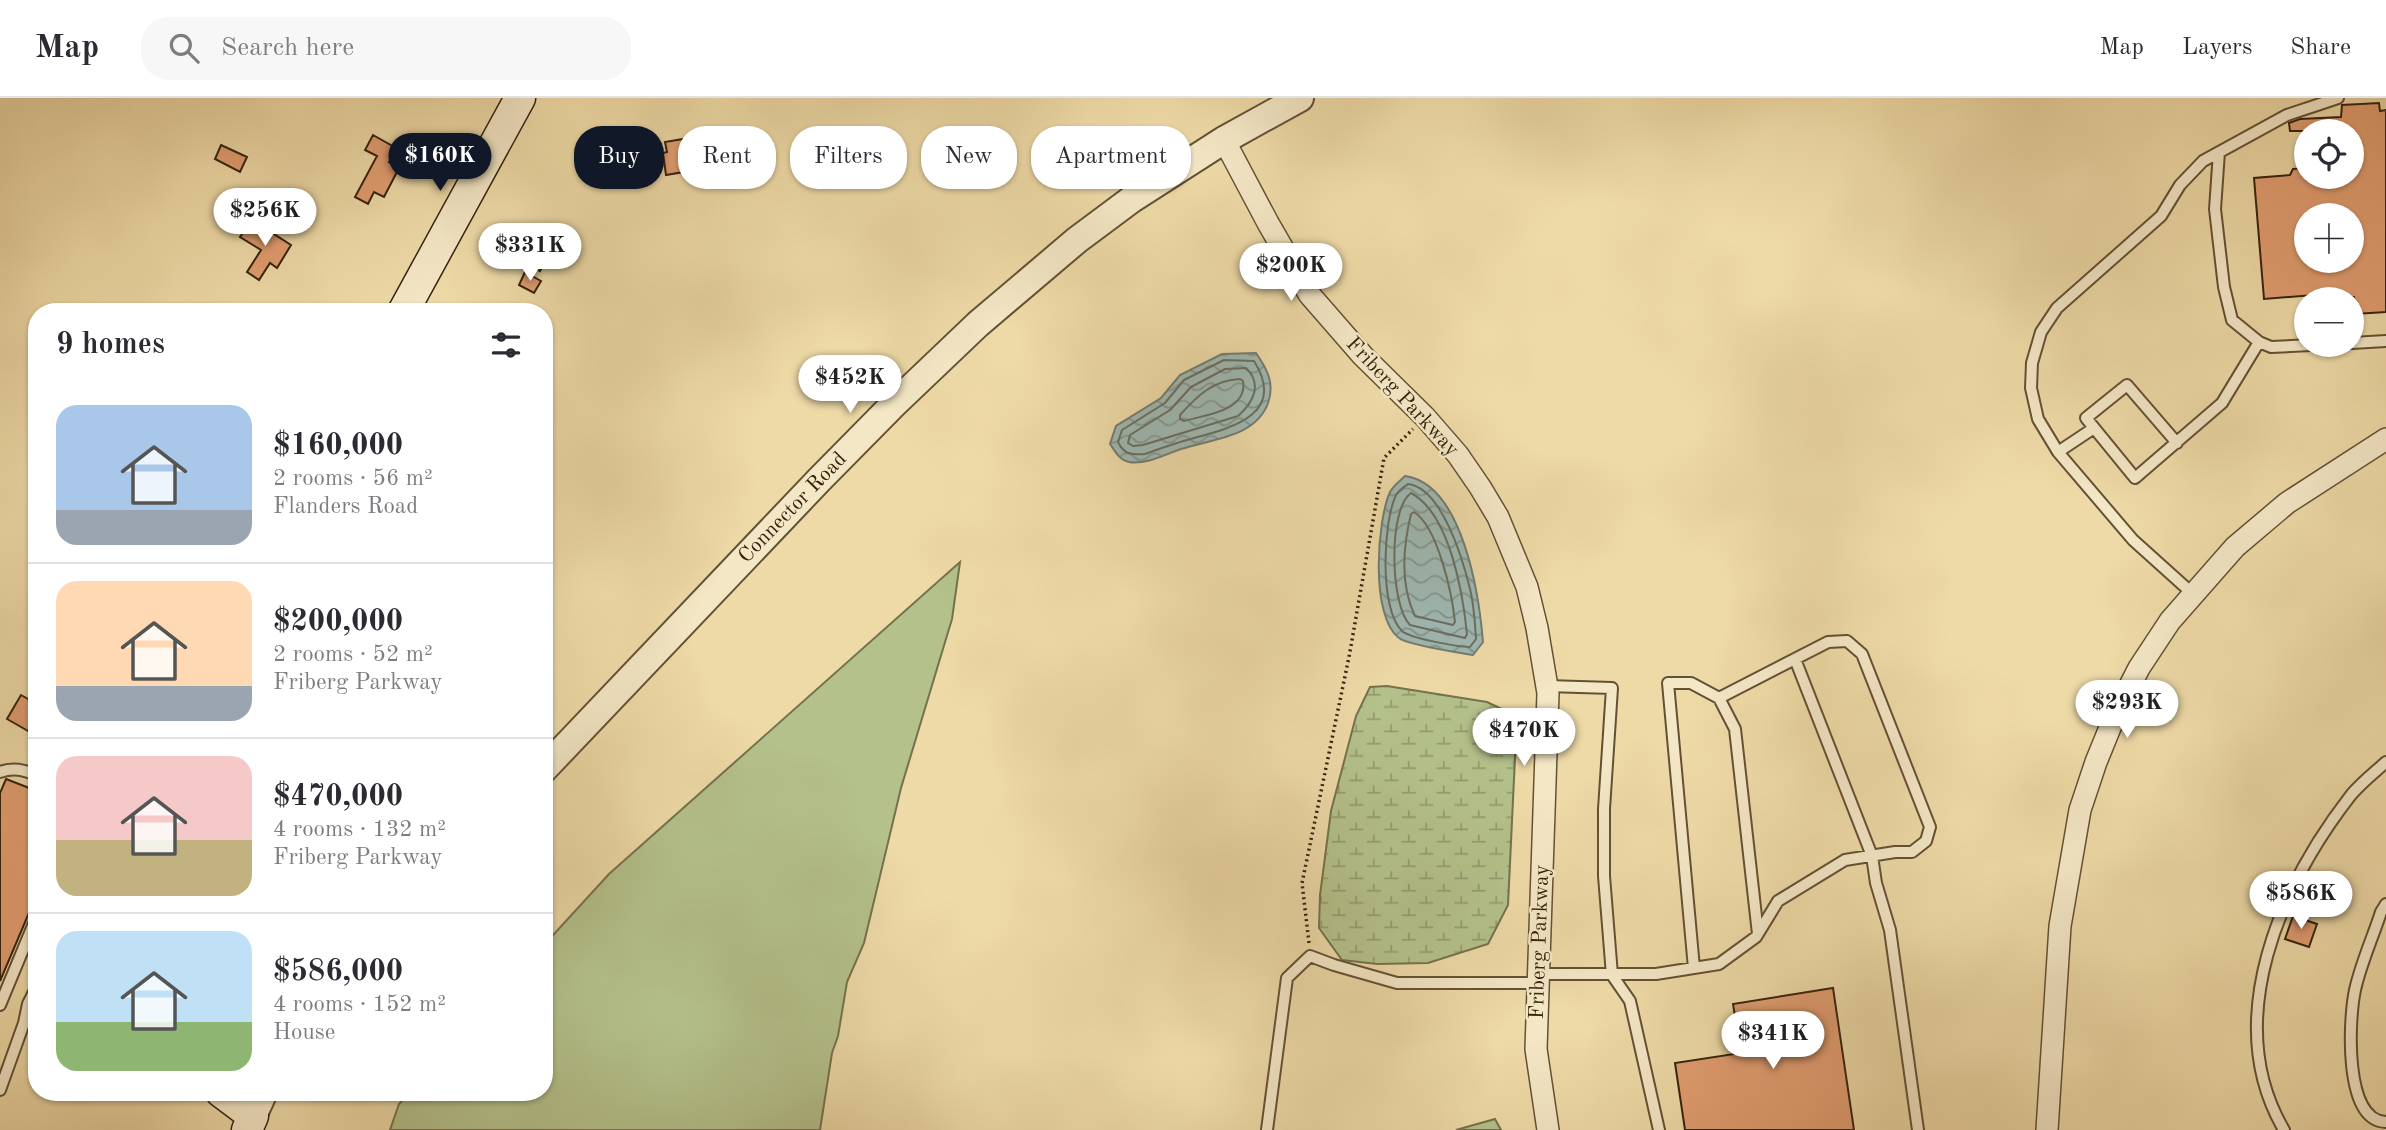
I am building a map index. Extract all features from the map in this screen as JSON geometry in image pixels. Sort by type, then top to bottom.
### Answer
[{"type":"main road","points":[[408,303],[520,98]]},
{"type":"main road","points":[[236,1101],[255,1113]]},
{"type":"street","name":"Connector Road","points":[[553,760],[828,470],[978,324],[1077,240],[1132,199],[1224,140],[1300,98]]},
{"type":"street","name":"Friberg Parkway","points":[[1224,140],[1310,294],[1363,356],[1425,417],[1458,455],[1498,517],[1527,587],[1547,686],[1536,1049],[1548,1130]]},
{"type":"street","points":[[2047,1130],[2060,926],[2080,810],[2116,713],[2170,621],[2235,547],[2287,503],[2386,439]]},
{"type":"lane","points":[[2193,594],[2133,540],[2058,452],[2038,419],[2031,388],[2032,363],[2040,332],[2057,308],[2161,216],[2180,185],[2203,161],[2287,115],[2338,98]]},
{"type":"lane","points":[[2219,152],[2215,209],[2224,287],[2232,320],[2259,342],[2271,346],[2294,345]]},
{"type":"lane","points":[[2364,342],[2386,341]]},
{"type":"lane","points":[[2177,443],[2127,385],[2086,418],[2136,478],[2177,443],[2221,404],[2259,342]]},
{"type":"lane","points":[[2058,452],[2094,428]]},
{"type":"lane","points":[[1267,1130],[1287,978],[1310,956],[1397,983],[1656,974],[1719,964],[1758,934],[1778,901],[1845,860],[1912,852],[1926,841],[1930,827],[1862,654],[1846,640],[1828,642],[1719,698]]},
{"type":"lane","points":[[1795,659],[1872,856],[1876,883],[1890,930],[1918,1130]]},
{"type":"lane","points":[[1694,968],[1668,683],[1691,683],[1719,698],[1735,729],[1758,934]]},
{"type":"lane","points":[[1547,686],[1612,688],[1604,809],[1604,876],[1612,975],[1630,1001],[1659,1130]]},
{"type":"lane","points":[[2284,1130],[2276,1116],[2262,1073],[2257,1032],[2262,972],[2283,909],[2311,853],[2353,793],[2386,762]]},
{"type":"lane","points":[[0,772],[10,768],[28,772]]},
{"type":"lane","points":[[2386,904],[2355,989],[2351,1035],[2353,1075],[2361,1105],[2371,1116],[2386,1122]]},
{"type":"lane","points":[[0,1005],[28,938]]},
{"type":"lane","points":[[0,1090],[28,1004]]},
{"type":"path","points":[[1310,956],[1302,883],[1349,657],[1384,458],[1425,417]]},
{"type":"green space","points":[[960,562],[952,619],[901,788],[864,943],[847,982],[820,1130],[390,1130],[402,1101],[553,1101],[553,935],[609,874]]},
{"type":"green space","points":[[1387,686],[1487,702],[1517,716],[1508,905],[1488,944],[1428,963],[1377,964],[1342,960],[1319,928],[1320,895],[1331,811],[1356,716],[1370,687]]},
{"type":"green space","points":[[1495,1119],[1501,1130],[1456,1130]]},
{"type":"water","points":[[1256,353],[1269,376],[1270,396],[1262,414],[1243,430],[1136,463],[1123,459],[1110,444],[1116,426],[1161,398],[1180,375],[1222,354]]},
{"type":"water","points":[[1405,476],[1425,484],[1441,499],[1464,544],[1472,571],[1483,642],[1473,655],[1404,641],[1390,627],[1380,590],[1379,545],[1390,492]]},
{"type":"building","points":[[2379,103],[2380,111],[2386,110],[2386,312],[2364,313],[2364,287],[2294,287],[2294,297],[2264,299],[2254,178],[2290,175],[2294,169],[2294,189],[2364,189],[2364,119],[2300,119],[2341,117],[2342,105]]},
{"type":"building","points":[[2294,121],[2294,131],[2290,131],[2289,123]]},
{"type":"building","points":[[373,135],[396,148],[389,162],[399,168],[384,197],[374,192],[368,204],[355,197],[377,156],[365,150]]},
{"type":"building","points":[[678,140],[678,173],[666,175],[665,142]]},
{"type":"building","points":[[221,145],[247,157],[240,172],[215,159]]},
{"type":"building","points":[[252,220],[291,245],[277,268],[270,263],[259,280],[247,272],[261,250],[240,237]]},
{"type":"building","points":[[535,235],[554,245],[540,271],[521,260]]},
{"type":"building","points":[[525,272],[541,281],[534,293],[519,285]]},
{"type":"building","points":[[21,695],[28,699],[28,731],[7,719]]},
{"type":"building","points":[[6,779],[28,788],[28,915],[0,981],[0,793]]},
{"type":"building","points":[[2293,916],[2317,924],[2309,947],[2285,939]]},
{"type":"building","points":[[1833,988],[1854,1130],[1685,1130],[1675,1063],[1741,1053],[1733,1004]]}]
